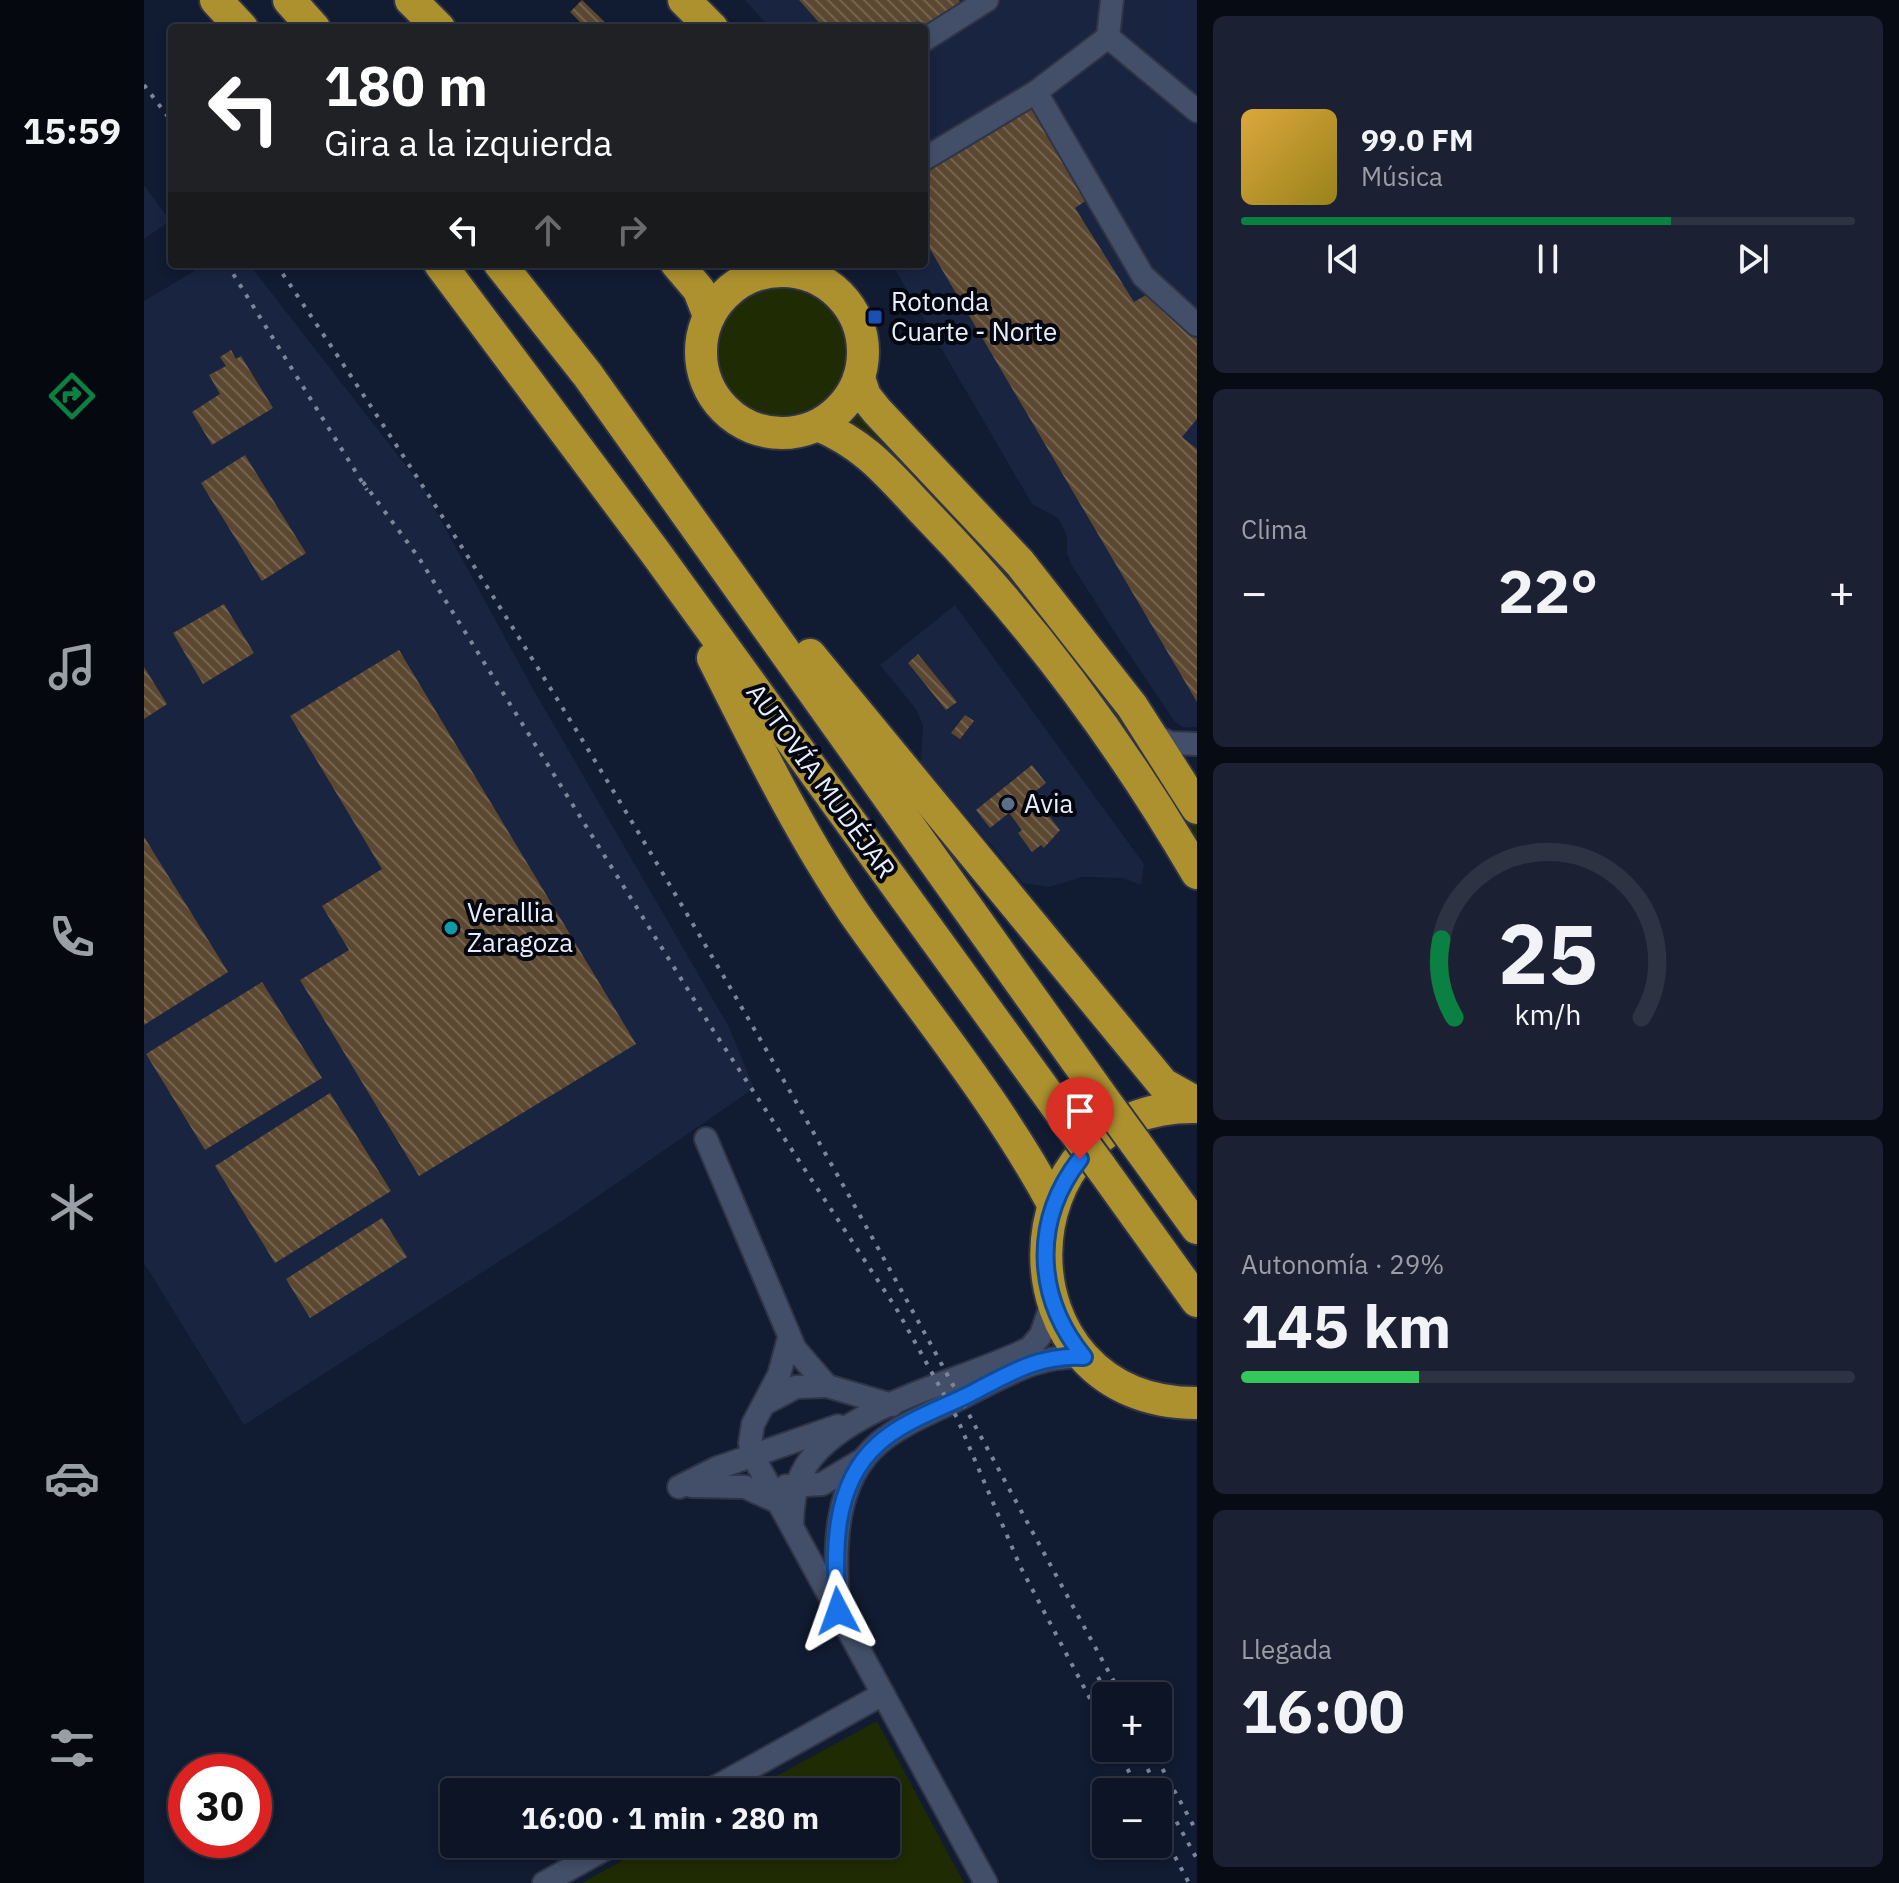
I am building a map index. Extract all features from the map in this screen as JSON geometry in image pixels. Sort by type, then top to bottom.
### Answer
[{"type":"highway","points":[[216,0],[238,24]]},
{"type":"highway","points":[[289,0],[310,24]]},
{"type":"highway","points":[[411,0],[435,24]]},
{"type":"highway","points":[[684,0],[708,24]]},
{"type":"highway","name":"AUTOVÍA MUDÉJAR","points":[[443,268],[655,552],[1197,1301]]},
{"type":"highway","name":"AUTOVÍA MUDÉJAR","points":[[503,268],[587,374],[1197,1228]]},
{"type":"highway","points":[[680,268],[699,290],[709,316]]},
{"type":"highway","points":[[794,271],[829,276],[852,310],[861,331],[863,354],[859,378],[836,413],[818,425],[797,433],[774,434],[753,429],[725,410],[706,382],[701,360],[702,338],[709,316],[735,285],[763,273],[794,271]]},
{"type":"highway","points":[[587,374],[679,488],[731,561],[1163,1084],[1197,1105]]},
{"type":"highway","points":[[859,378],[865,396],[877,411],[1020,563],[1132,706],[1197,808]]},
{"type":"highway","points":[[818,425],[857,444],[1019,613],[1101,721],[1197,873]]},
{"type":"highway","points":[[655,552],[668,583],[701,635],[796,820],[853,911],[1029,1158],[1053,1204]]},
{"type":"highway","points":[[1192,1406],[1129,1390],[1084,1357],[1071,1341],[1052,1303],[1044,1253],[1053,1204],[1069,1173],[1106,1135],[1153,1112],[1197,1105]]},
{"type":"street","points":[[928,37],[987,0]]},
{"type":"street","points":[[928,157],[1036,92],[1108,37],[1112,0]]},
{"type":"street","points":[[1108,37],[1197,111]]},
{"type":"street","points":[[1036,92],[1143,276],[1197,325]]},
{"type":"street","points":[[1148,732],[1170,743],[1197,744]]},
{"type":"street","points":[[706,1139],[789,1338],[827,1386]]},
{"type":"street","points":[[778,1502],[745,1487],[712,1484],[679,1487],[717,1468],[757,1464],[1030,1348],[1041,1335],[1052,1303]]},
{"type":"street","points":[[789,1338],[779,1375],[751,1432],[757,1464],[986,1883]]},
{"type":"street","points":[[757,1464],[776,1484],[797,1487],[822,1484],[864,1458],[877,1444],[903,1427],[1038,1360],[1084,1357]]},
{"type":"street","points":[[762,1405],[796,1387],[827,1386],[892,1405]]},
{"type":"street","points":[[792,1527],[797,1487],[817,1452],[858,1419]]},
{"type":"street","points":[[838,1611],[834,1551],[838,1525],[845,1498],[864,1458]]},
{"type":"street","points":[[732,1778],[883,1694]]},
{"type":"street","points":[[544,1883],[589,1858]]},
{"type":"shaded area","points":[[745,0],[1197,0],[1197,727],[1183,727],[1175,722],[1119,639],[1071,564],[1067,553],[1067,536],[1058,518],[1032,504],[894,268],[928,268],[928,24],[766,24]]},
{"type":"shaded area","points":[[144,185],[168,222],[144,239]]},
{"type":"shaded area","name":"Verallia Zaragoza","points":[[199,268],[252,268],[424,489],[533,689],[729,1027],[754,1088],[562,1221],[244,1425],[144,1263],[144,301]]},
{"type":"shaded area","points":[[955,605],[1144,864],[1141,885],[1123,878],[1083,877],[1049,887],[1023,883],[921,762],[923,725],[916,709],[880,665]]},
{"type":"green space","points":[[782,282],[808,288],[831,302],[845,325],[851,351],[845,377],[831,400],[808,414],[782,420],[756,414],[733,400],[719,377],[713,351],[719,325],[733,302],[756,288]]},
{"type":"green space","points":[[857,409],[1052,615],[1197,819],[1197,854],[922,492],[851,420]]},
{"type":"green space","points":[[877,1721],[964,1883],[582,1883],[627,1858],[900,1858],[900,1778],[773,1778]]},
{"type":"building","points":[[582,0],[607,24],[582,24],[570,12]]},
{"type":"building","points":[[799,0],[959,0],[960,3],[928,31],[928,24],[917,21],[914,24],[820,24]]},
{"type":"building","points":[[1029,105],[1087,200],[1075,208],[1134,302],[1146,295],[1197,337],[1197,419],[1182,437],[1197,449],[1197,702],[928,246],[928,164]]},
{"type":"building","points":[[231,350],[236,359],[241,356],[273,408],[212,445],[192,412],[220,394],[209,375],[226,366],[220,357]]},
{"type":"building","points":[[245,455],[306,553],[262,581],[201,483]]},
{"type":"building","points":[[224,604],[254,653],[203,684],[173,633]]},
{"type":"building","name":"Verallia Zaragoza","points":[[399,650],[636,1044],[419,1176],[300,980],[349,950],[322,906],[382,869],[290,716]]},
{"type":"building","points":[[918,654],[957,702],[946,710],[908,663]]},
{"type":"building","points":[[144,667],[167,704],[144,719]]},
{"type":"building","points":[[965,715],[974,721],[960,739],[951,733]]},
{"type":"building","name":"Avia","points":[[1032,765],[1046,783],[1027,798],[1040,815],[1045,811],[1060,830],[1044,848],[1041,845],[1032,852],[1018,833],[1022,830],[1009,813],[990,828],[976,810]]},
{"type":"building","points":[[144,837],[228,972],[144,1025]]},
{"type":"building","points":[[262,982],[322,1078],[205,1150],[146,1054]]},
{"type":"building","points":[[330,1093],[391,1191],[275,1263],[215,1166]]},
{"type":"building","points":[[382,1218],[407,1257],[310,1318],[286,1279]]},
{"type":"railway","points":[[144,85],[168,117]]},
{"type":"railway","points":[[229,268],[367,490]]},
{"type":"railway","points":[[279,268],[492,595],[698,932],[866,1227],[1114,1682]]},
{"type":"railway","points":[[363,482],[419,558],[713,1030],[896,1308],[957,1418],[1020,1566],[1092,1702]]},
{"type":"railway","points":[[1098,1677],[1101,1682]]},
{"type":"railway","points":[[1124,1762],[1132,1778]]},
{"type":"railway","points":[[1144,1762],[1197,1859]]},
{"type":"railway","points":[[1159,1762],[1197,1832]]},
{"type":"railway","points":[[1172,1851],[1189,1883]]},
{"type":"place","name":"Rotonda Cuarte - Norte","points":[[875,317]]},
{"type":"place","name":"Avia","points":[[1008,804]]},
{"type":"place","name":"Verallia Zaragoza","points":[[451,928]]},
{"type":"route","points":[[838,1611],[834,1551],[838,1525],[845,1498],[864,1458],[877,1444],[903,1427],[1038,1360],[1058,1356],[1084,1357],[1071,1341],[1052,1303],[1044,1253],[1053,1204],[1080,1159]]}]
